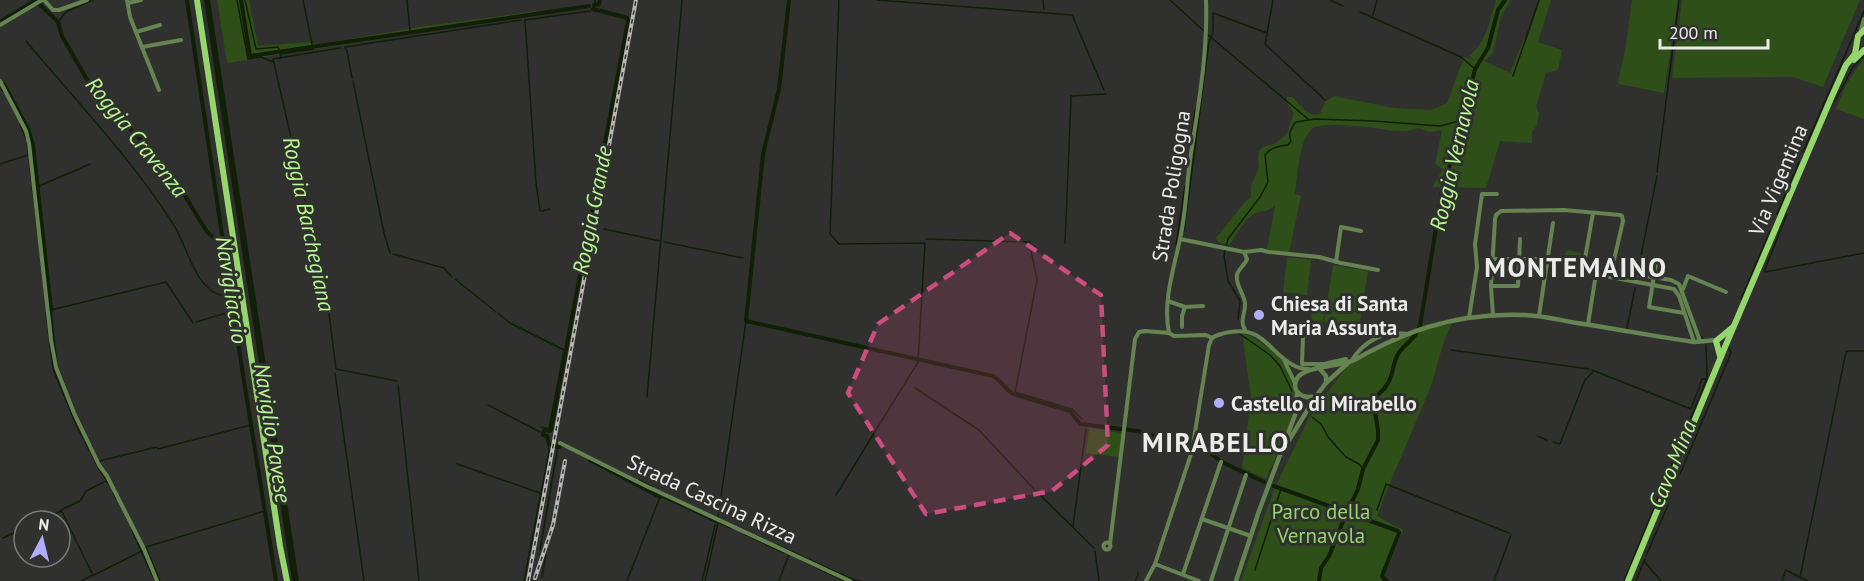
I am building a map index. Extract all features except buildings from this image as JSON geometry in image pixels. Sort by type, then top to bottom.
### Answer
[{"type":"main road","points":[[197,0],[287,581]]},
{"type":"main road","points":[[1843,72],[1864,48],[1861,45],[1860,34]]},
{"type":"main road","name":"Via Vigentina","points":[[1721,358],[1846,65],[1855,54],[1860,34]]},
{"type":"main road","points":[[1718,342],[1735,325]]},
{"type":"main road","points":[[1718,342],[1720,348],[1726,345]]},
{"type":"main road","points":[[1628,581],[1721,358],[1718,342]]},
{"type":"street","points":[[0,25],[43,0],[53,10],[59,10],[87,0]]},
{"type":"street","points":[[141,0],[127,2],[130,17],[159,90]]},
{"type":"street","name":"Strada Poligogna","points":[[1169,333],[1168,301],[1180,239],[1204,57],[1207,28],[1206,0]]},
{"type":"street","points":[[1860,34],[1864,19]]},
{"type":"street","points":[[136,32],[159,25]]},
{"type":"street","points":[[142,47],[181,40]]},
{"type":"street","points":[[0,81],[26,131],[31,154],[56,368],[94,455],[144,549],[157,581]]},
{"type":"street","points":[[1469,318],[1477,267],[1475,244],[1482,194],[1497,194]]},
{"type":"street","points":[[1493,316],[1491,286],[1495,219],[1498,212],[1564,210],[1622,216],[1610,277]]},
{"type":"street","points":[[1593,213],[1584,264],[1589,273],[1674,289],[1699,342]]},
{"type":"street","points":[[1539,316],[1553,223]]},
{"type":"street","points":[[1335,262],[1341,227],[1361,231]]},
{"type":"street","points":[[1180,239],[1236,251],[1253,250],[1319,257],[1378,270]]},
{"type":"street","points":[[1491,286],[1518,286],[1520,239]]},
{"type":"street","points":[[1245,330],[1242,326],[1242,319],[1245,304],[1237,282],[1237,275],[1253,250]]},
{"type":"street","points":[[1244,252],[1247,259]]},
{"type":"street","points":[[1657,257],[1649,307],[1684,313]]},
{"type":"street","points":[[1493,259],[1548,259]]},
{"type":"street","points":[[1586,269],[1591,267],[1671,280],[1679,284],[1683,290],[1699,342]]},
{"type":"street","points":[[1588,324],[1596,274]]},
{"type":"street","points":[[1630,280],[1631,274]]},
{"type":"street","points":[[1683,290],[1688,276],[1726,292]]},
{"type":"street","points":[[1168,301],[1185,307],[1203,306]]},
{"type":"street","points":[[1182,327],[1185,307]]},
{"type":"street","points":[[1146,581],[1155,564],[1192,450],[1209,345],[1216,335],[1245,330],[1254,333],[1296,367],[1314,368],[1349,361],[1421,329],[1469,318],[1493,316],[1539,316],[1699,342],[1718,342]]},
{"type":"street","points":[[1110,544],[1136,339],[1139,332],[1169,333],[1174,336],[1206,335],[1212,338]]},
{"type":"street","points":[[1276,466],[1292,434],[1326,383],[1378,336],[1408,334]]},
{"type":"street","points":[[1303,336],[1302,364],[1326,375],[1326,383]]},
{"type":"street","points":[[1284,359],[1296,383]]},
{"type":"street","points":[[1236,581],[1295,415],[1296,383],[1300,375],[1314,368]]},
{"type":"street","points":[[1296,391],[1306,398],[1316,396]]},
{"type":"street","name":"Strada Cascina Rizza","points":[[561,443],[646,486],[850,581]]},
{"type":"street","points":[[1182,581],[1221,462]]},
{"type":"street","points":[[1210,581],[1246,476]]},
{"type":"street","points":[[1202,519],[1251,536]]},
{"type":"street","points":[[1155,564],[1199,581]]},
{"type":"highlighted area","points":[[1010,233],[1101,295],[1108,445],[1052,491],[926,514],[848,393],[878,324]]},
{"type":"green space","points":[[217,0],[249,0],[258,46],[311,42],[315,45],[419,27],[537,11],[533,15],[227,63]]},
{"type":"green space","points":[[1496,0],[1511,0],[1501,16],[1493,53],[1484,61],[1510,73],[1524,39],[1527,39],[1540,0],[1551,0],[1538,42],[1562,50],[1558,70],[1546,73],[1536,106],[1539,114],[1537,125],[1532,132],[1532,143],[1500,141],[1486,188],[1432,187],[1443,169],[1435,164],[1442,130],[1429,132],[1418,128],[1398,131],[1344,125],[1318,126],[1308,133],[1302,149],[1295,194],[1301,196],[1289,253],[1267,249],[1275,205],[1251,216],[1240,228],[1230,245],[1218,242],[1216,238],[1251,197],[1251,186],[1259,167],[1259,151],[1263,147],[1274,144],[1287,134],[1294,113],[1285,101],[1287,97],[1292,97],[1308,112],[1315,115],[1320,114],[1325,102],[1334,96],[1394,108],[1431,110],[1447,103],[1464,57],[1475,61],[1469,56],[1480,45]]},
{"type":"green space","points":[[1632,0],[1678,0],[1664,93],[1618,82]]},
{"type":"green space","points":[[1682,0],[1860,0],[1823,87],[1793,77],[1672,78]]},
{"type":"green space","points":[[1864,58],[1864,119],[1836,109],[1846,85]]},
{"type":"green space","points":[[1566,250],[1581,253],[1579,271],[1563,269]]},
{"type":"green space","points":[[1287,257],[1311,260],[1307,295],[1283,292]]},
{"type":"green space","points":[[1333,265],[1368,271],[1359,327],[1324,322]]},
{"type":"green space","points":[[1314,297],[1326,299],[1323,322],[1311,320]]},
{"type":"green space","name":"Parco della Vernavola","points":[[1452,323],[1430,388],[1377,516],[1403,530],[1382,581],[1241,581],[1275,487],[1310,416],[1348,365],[1409,335]]},
{"type":"green space","points":[[1242,333],[1254,338],[1278,356],[1288,371],[1294,388],[1295,400],[1291,420],[1266,479],[1242,468],[1251,397]]},
{"type":"green space","points":[[1089,428],[1122,433],[1119,457],[1086,453]]},
{"type":"water","name":"Naviglio Pavese","points":[[204,0],[210,0],[299,581],[292,581]]},
{"type":"waterway","name":"Roggia Cravenza","points":[[35,0],[58,22],[62,36],[86,78],[114,112],[155,155],[159,164],[179,186],[207,232],[214,238],[223,239]]},
{"type":"waterway","points":[[0,22],[36,0]]},
{"type":"waterway","points":[[58,22],[66,12],[93,0]]},
{"type":"waterway","name":"Navigliaccio","points":[[187,0],[276,581]]},
{"type":"waterway","points":[[237,0],[248,59],[261,57],[273,62]]},
{"type":"waterway","points":[[241,0],[250,56],[589,6]]},
{"type":"waterway","points":[[245,0],[256,49],[278,47],[280,52]]},
{"type":"waterway","name":"Roggia Barchegiana","points":[[281,57],[280,54],[313,49],[303,0]]},
{"type":"waterway","points":[[407,0],[410,31]]},
{"type":"waterway","points":[[595,0],[595,5]]},
{"type":"waterway","points":[[594,5],[599,4],[600,0]]},
{"type":"waterway","points":[[647,397],[682,0]]},
{"type":"waterway","points":[[789,0],[779,89],[763,154],[746,321],[993,376],[1013,394],[1070,411],[1080,424],[1138,431],[1191,448]]},
{"type":"waterway","points":[[836,495],[918,362],[925,243],[839,244],[830,234],[839,0]]},
{"type":"waterway","points":[[877,0],[1072,15],[1104,90]]},
{"type":"waterway","points":[[1043,0],[1044,9]]},
{"type":"waterway","points":[[1170,0],[1205,32]]},
{"type":"waterway","points":[[1184,231],[1209,42],[1213,33],[1213,13],[1267,33],[1273,0]]},
{"type":"waterway","points":[[1330,0],[1343,6]]},
{"type":"waterway","points":[[1373,15],[1377,0]]},
{"type":"waterway","name":"Roggia Vernavola","points":[[1348,510],[1358,489],[1363,469],[1378,440],[1373,401],[1385,388],[1396,359],[1420,326],[1444,179],[1461,140],[1462,125],[1475,69],[1488,48],[1498,10],[1505,0]]},
{"type":"waterway","points":[[1513,76],[1539,0]]},
{"type":"waterway","name":"Cavo Mina","points":[[1657,172],[1679,0]]},
{"type":"waterway","name":"Roggia Grande","points":[[544,430],[550,431],[551,429],[628,21],[627,18],[593,9]]},
{"type":"waterway","points":[[540,211],[525,20],[590,11]]},
{"type":"waterway","points":[[1803,152],[1864,11]]},
{"type":"waterway","points":[[1360,12],[1461,57],[1475,69]]},
{"type":"waterway","points":[[352,78],[345,47],[521,20]]},
{"type":"waterway","points":[[1207,34],[1308,119]]},
{"type":"waterway","points":[[1267,34],[1265,44],[1325,100]]},
{"type":"waterway","points":[[26,41],[104,132],[159,202],[175,227],[202,281],[210,290],[232,297]]},
{"type":"waterway","name":"Roggia Barchegiana","points":[[340,48],[273,59],[326,290],[336,369],[397,381]]},
{"type":"waterway","points":[[1834,101],[1853,67],[1864,56]]},
{"type":"waterway","points":[[353,81],[390,253]]},
{"type":"waterway","points":[[4,84],[28,129],[33,145],[51,310]]},
{"type":"waterway","points":[[0,88],[5,93]]},
{"type":"waterway","points":[[1065,243],[1071,96],[1106,94]]},
{"type":"waterway","points":[[1192,133],[1195,110]]},
{"type":"waterway","points":[[1238,319],[1240,301],[1228,281],[1224,255],[1228,239],[1260,197],[1268,182],[1265,155],[1278,146],[1288,145],[1291,141],[1290,131],[1296,122],[1315,119],[1440,126],[1463,120]]},
{"type":"waterway","points":[[20,124],[26,139]]},
{"type":"waterway","points":[[0,164],[28,155],[27,143]]},
{"type":"waterway","points":[[29,160],[37,228]]},
{"type":"waterway","points":[[1777,214],[1799,162]]},
{"type":"waterway","points":[[37,187],[90,164]]},
{"type":"waterway","name":"Cavo Mina","points":[[1638,271],[1657,176]]},
{"type":"waterway","points":[[1176,245],[1185,186]]},
{"type":"waterway","points":[[542,211],[550,209]]},
{"type":"waterway","points":[[1787,214],[1765,272],[1864,253]]},
{"type":"waterway","points":[[604,229],[660,241]]},
{"type":"waterway","points":[[1741,299],[1770,231]]},
{"type":"waterway","points":[[926,239],[1030,242]]},
{"type":"waterway","points":[[664,242],[743,258]]},
{"type":"waterway","points":[[1030,245],[1037,280],[1015,392],[1072,409],[1082,419]]},
{"type":"waterway","points":[[393,254],[444,268],[452,277]]},
{"type":"waterway","points":[[455,279],[496,312]]},
{"type":"waterway","points":[[65,385],[57,365],[51,310],[166,282],[193,323]]},
{"type":"waterway","name":"Cavo Mina","points":[[1627,328],[1635,288]]},
{"type":"waterway","points":[[46,313],[53,369],[77,427],[110,486]]},
{"type":"waterway","points":[[196,322],[226,313],[234,313]]},
{"type":"waterway","name":"Roggia Grande","points":[[498,313],[510,323],[564,350],[549,429],[541,427]]},
{"type":"waterway","points":[[718,518],[746,321]]},
{"type":"waterway","points":[[1240,334],[1270,355],[1280,366],[1292,391]]},
{"type":"waterway","name":"Cavo Mina","points":[[1624,581],[1707,378],[1706,345]]},
{"type":"waterway","points":[[1680,474],[1731,353],[1729,348]]},
{"type":"waterway","points":[[1451,350],[1589,369]]},
{"type":"waterway","points":[[1800,577],[1846,352],[1864,351]]},
{"type":"waterway","points":[[1592,370],[1691,409],[1702,379],[1706,379]]},
{"type":"waterway","points":[[1553,442],[1560,444],[1585,380],[1593,372]]},
{"type":"waterway","points":[[335,373],[364,581]]},
{"type":"waterway","name":"Roggia Barchegiana","points":[[398,385],[419,581]]},
{"type":"waterway","points":[[915,388],[979,430],[1033,488],[1094,548]]},
{"type":"waterway","points":[[488,405],[540,432]]},
{"type":"waterway","points":[[1312,417],[1321,424],[1328,437],[1346,457],[1363,469]]},
{"type":"waterway","name":"Naviglio Pavese","points":[[99,461],[157,447],[158,449],[251,425]]},
{"type":"waterway","points":[[1073,526],[1086,429]]},
{"type":"waterway","name":"Roggia Grande","points":[[543,433],[551,445]]},
{"type":"waterway","points":[[1537,436],[1547,440]]},
{"type":"waterway","points":[[524,581],[549,444]]},
{"type":"waterway","name":"Roggia Grande","points":[[556,446],[560,447]]},
{"type":"waterway","points":[[540,550],[558,446]]},
{"type":"waterway","points":[[1209,452],[1219,460]]},
{"type":"waterway","name":"Roggia Grande","points":[[590,460],[660,497]]},
{"type":"waterway","points":[[1224,463],[1264,482]]},
{"type":"waterway","points":[[457,464],[540,493]]},
{"type":"waterway","points":[[639,480],[653,487]]},
{"type":"waterway","points":[[81,581],[93,575],[61,510],[80,501],[86,491],[106,481]]},
{"type":"waterway","points":[[1377,510],[1386,484],[1509,533]]},
{"type":"waterway","points":[[1274,486],[1398,531],[1382,576],[1387,581]]},
{"type":"waterway","points":[[1255,570],[1281,489]]},
{"type":"waterway","points":[[113,493],[116,499]]},
{"type":"waterway","name":"Roggia Grande","points":[[627,581],[660,497],[718,523],[705,581]]},
{"type":"waterway","points":[[1646,556],[1668,505]]},
{"type":"waterway","name":"Naviglio Pavese","points":[[160,581],[146,547],[265,511]]},
{"type":"waterway","name":"Roggia Vernavola","points":[[1319,581],[1321,568],[1329,556],[1346,514]]},
{"type":"waterway","name":"Roggia Grande","points":[[719,523],[731,528]]},
{"type":"waterway","name":"Roggia Grande","points":[[702,581],[715,525]]},
{"type":"waterway","points":[[131,527],[136,540]]},
{"type":"waterway","points":[[3,538],[12,534]]},
{"type":"waterway","name":"Roggia Grande","points":[[744,534],[784,553]]},
{"type":"waterway","points":[[1494,581],[1511,535]]},
{"type":"waterway","points":[[137,542],[155,581]]},
{"type":"waterway","points":[[775,544],[854,580],[862,581]]},
{"type":"waterway","points":[[94,575],[142,551]]},
{"type":"waterway","points":[[1095,551],[1099,581]]},
{"type":"waterway","points":[[779,581],[789,554]]},
{"type":"waterway","points":[[542,577],[546,555]]},
{"type":"waterway","points":[[1636,581],[1645,559]]},
{"type":"waterway","points":[[801,560],[844,581]]},
{"type":"waterway","points":[[1644,561],[1661,581]]},
{"type":"waterway","points":[[1782,581],[1786,570],[1807,581]]},
{"type":"waterway","points":[[1135,581],[1138,572]]},
{"type":"railway","points":[[528,581],[636,0]]},
{"type":"railway","points":[[535,578],[553,525],[565,461]]},
{"type":"place","name":"Chiesa di Santa Maria Assunta","points":[[1259,315]]},
{"type":"place","name":"Castello di Mirabello","points":[[1219,403]]},
{"type":"district","name":"MONTEMAINO","points":[[1576,267]]},
{"type":"district","name":"MIRABELLO","points":[[1216,442]]}]
